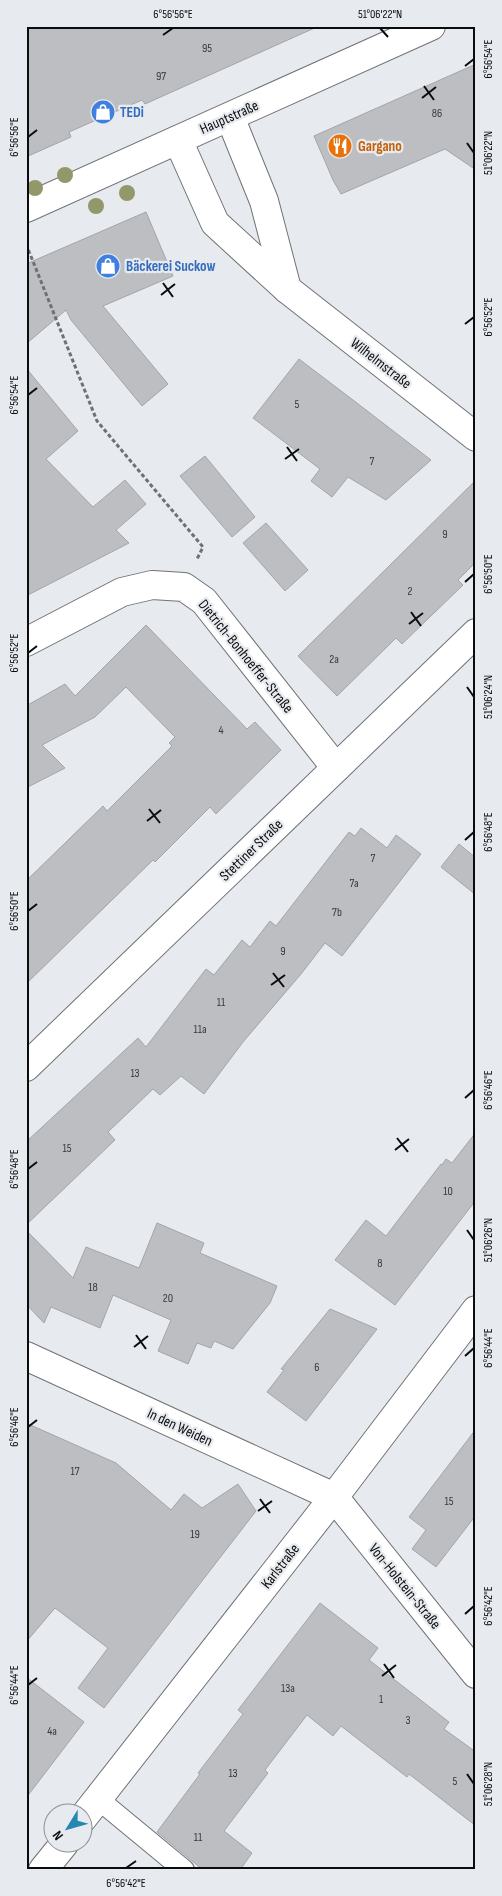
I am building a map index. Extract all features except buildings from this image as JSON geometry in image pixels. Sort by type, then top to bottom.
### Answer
[{"type":"street","name":"Hauptstraße","points":[[26,208],[431,26]]},
{"type":"street","points":[[230,117],[264,201],[287,289]]},
{"type":"street","name":"Wilhelmstraße","points":[[178,140],[215,223],[287,289],[476,438]]},
{"type":"street","name":"Dietrich-Bonhoeffer-Straße","points":[[26,642],[122,592],[152,585],[184,587],[204,601],[336,768]]},
{"type":"street","name":"Stettiner Straße","points":[[26,1067],[476,633]]},
{"type":"street","name":"Karlstraße","points":[[92,1806],[334,1497],[476,1310]]},
{"type":"street","name":"In den Weiden","points":[[26,1356],[334,1497]]},
{"type":"street","name":"Von-Holstein-Straße","points":[[334,1497],[476,1674]]},
{"type":"street","points":[[43,1870],[56,1854]]},
{"type":"lane","points":[[92,1810],[184,1870]]},
{"type":"path","points":[[26,244],[97,420],[203,547],[184,587]]},
{"type":"place","name":"TEDi","points":[[103,112]]},
{"type":"place","name":"Gargano","points":[[340,146]]},
{"type":"place","name":"Bäckerei Suckow","points":[[108,266]]}]
